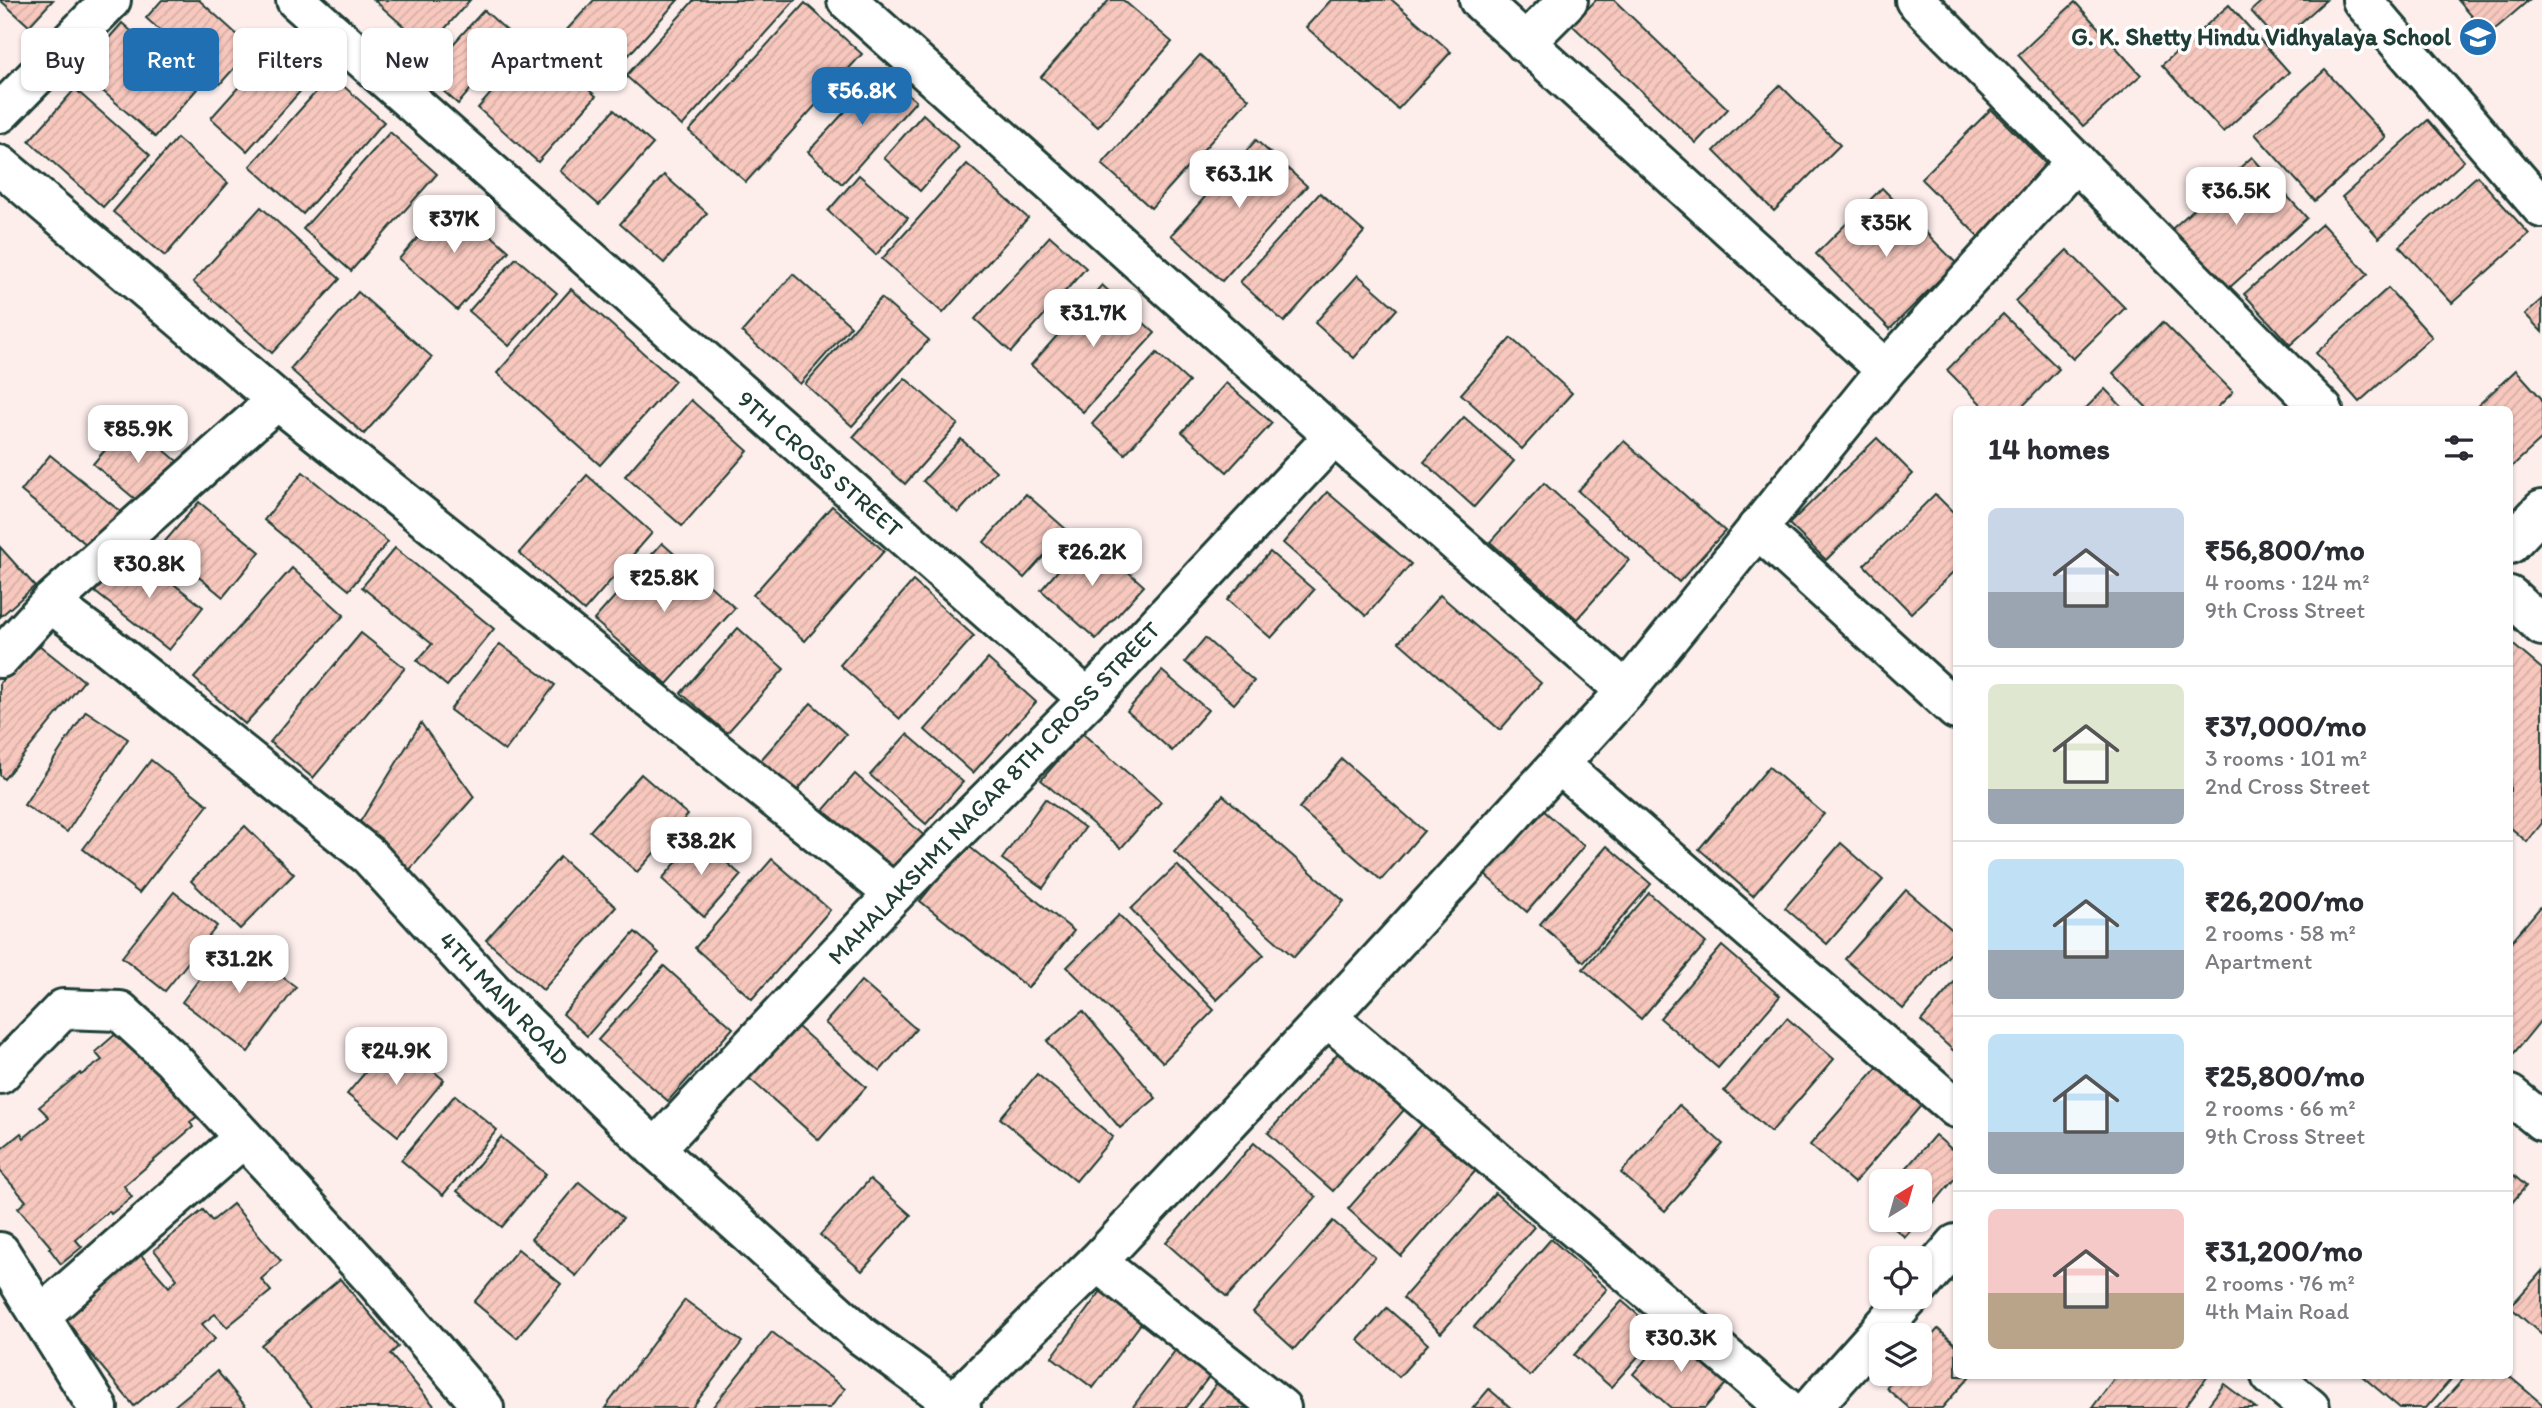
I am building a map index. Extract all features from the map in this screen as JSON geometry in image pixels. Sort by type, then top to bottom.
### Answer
[{"type":"street","points":[[0,113],[111,0]]},
{"type":"street","name":"9TH CROSS STREET","points":[[296,0],[1088,699]]},
{"type":"street","points":[[847,0],[1334,436],[1626,691]]},
{"type":"street","points":[[1479,0],[1885,370]]},
{"type":"street","points":[[1525,43],[1568,0]]},
{"type":"street","points":[[1915,0],[2319,406]]},
{"type":"street","points":[[2362,0],[2542,208]]},
{"type":"street","points":[[954,1406],[1097,1262],[1327,1017],[1626,691],[1885,370],[2076,161]]},
{"type":"street","points":[[0,164],[277,400],[894,894]]},
{"type":"street","points":[[0,658],[50,603],[277,400]]},
{"type":"street","name":"MAHALAKSHMI NAGAR 8TH CROSS STREET","points":[[655,1149],[894,894],[1088,699],[1334,436]]},
{"type":"street","points":[[2513,541],[2542,510]]},
{"type":"street","points":[[1757,528],[1953,707]]},
{"type":"street","points":[[2513,599],[2542,626]]},
{"type":"street","name":"4TH MAIN ROAD","points":[[50,603],[369,856],[496,995],[655,1149],[862,1336],[954,1406]]},
{"type":"street","points":[[1559,764],[1953,1105]]},
{"type":"street","points":[[6,1056],[62,1009],[120,1011],[171,1058],[376,1282],[484,1408]]},
{"type":"street","points":[[1327,1017],[1786,1408]]},
{"type":"street","points":[[2513,1097],[2542,1121]]},
{"type":"street","points":[[40,1315],[243,1138]]},
{"type":"street","points":[[1932,1272],[1953,1248]]},
{"type":"street","points":[[0,1251],[98,1408]]},
{"type":"street","points":[[1097,1262],[1280,1408]]},
{"type":"street","points":[[1811,1408],[1899,1309]]},
{"type":"street","points":[[2276,1379],[2310,1408]]},
{"type":"building","points":[[0,0],[53,0],[29,26]]},
{"type":"building","points":[[162,0],[199,0],[233,31],[233,69],[219,83],[219,28],[157,28],[146,18]]},
{"type":"building","points":[[374,0],[470,0],[446,28],[406,28]]},
{"type":"building","points":[[594,0],[678,0],[627,57],[627,28],[568,28]]},
{"type":"building","points":[[694,0],[795,0],[682,126],[627,75]]},
{"type":"building","points":[[1109,0],[1123,0],[1172,42],[1098,127],[1041,77]]},
{"type":"building","points":[[1331,0],[1392,0],[1451,52],[1398,109],[1306,27]]},
{"type":"building","points":[[1596,0],[1614,0],[1728,109],[1696,143],[1572,25]]},
{"type":"building","points":[[2263,0],[2326,0],[2279,42],[2251,11]]},
{"type":"building","points":[[2458,0],[2529,0],[2488,35]]},
{"type":"building","points":[[2075,2],[2141,75],[2083,126],[2018,55]]},
{"type":"building","points":[[805,3],[862,54],[746,182],[689,131]]},
{"type":"building","points":[[2229,5],[2289,72],[2223,132],[2162,65]]},
{"type":"building","points":[[484,10],[504,28],[468,28]]},
{"type":"building","points":[[122,23],[128,28],[123,28],[123,91],[195,91],[155,137],[103,91],[109,91],[109,38]]},
{"type":"building","points":[[467,29],[467,91],[469,91],[458,104],[443,91],[453,91],[453,44]]},
{"type":"building","points":[[1200,55],[1249,99],[1151,208],[1102,164]]},
{"type":"building","points":[[2325,70],[2386,137],[2315,201],[2255,134]]},
{"type":"building","points":[[882,71],[916,101],[842,184],[808,152]]},
{"type":"building","points":[[1780,85],[1840,145],[1774,211],[1714,151]]},
{"type":"building","points":[[347,89],[384,122],[303,214],[250,166],[317,91]]},
{"type":"building","points":[[73,91],[77,91],[150,155],[103,207],[29,141]]},
{"type":"building","points":[[235,91],[300,91],[247,151],[211,118]]},
{"type":"building","points":[[493,91],[590,91],[596,96],[538,162],[478,108]]},
{"type":"building","points":[[1991,109],[2050,168],[1980,238],[1921,179]]},
{"type":"building","points":[[614,110],[653,144],[599,205],[560,171]]},
{"type":"building","points":[[923,114],[959,147],[920,191],[884,158]]},
{"type":"building","points":[[2428,120],[2464,161],[2379,238],[2342,197]]},
{"type":"building","points":[[390,132],[437,174],[351,271],[303,229]]},
{"type":"building","points":[[177,138],[228,183],[165,256],[113,212]]},
{"type":"building","points":[[1256,140],[1307,186],[1222,281],[1171,235]]},
{"type":"building","points":[[2252,157],[2307,218],[2219,297],[2164,236]]},
{"type":"building","points":[[967,164],[1028,218],[943,313],[882,259]]},
{"type":"building","points":[[664,175],[707,213],[664,263],[620,224]]},
{"type":"building","points":[[859,175],[908,218],[876,255],[828,211]]},
{"type":"building","points":[[2477,176],[2529,234],[2452,303],[2399,246]]},
{"type":"building","points":[[1882,188],[1956,263],[1890,329],[1816,254]]},
{"type":"building","points":[[1320,193],[1364,232],[1284,322],[1240,282]]},
{"type":"building","points":[[451,200],[509,251],[457,310],[399,259]]},
{"type":"building","points":[[261,207],[340,279],[272,353],[193,282]]},
{"type":"building","points":[[2322,224],[2368,274],[2290,345],[2244,294]]},
{"type":"building","points":[[1050,236],[1086,268],[1011,352],[975,319]]},
{"type":"building","points":[[2067,250],[2125,308],[2073,359],[2015,301]]},
{"type":"building","points":[[516,258],[557,293],[509,346],[469,311]]},
{"type":"building","points":[[793,274],[851,326],[800,384],[742,332]]},
{"type":"building","points":[[1358,275],[1397,309],[1354,358],[1315,323]]},
{"type":"building","points":[[1102,285],[1155,333],[1083,412],[1031,365]]},
{"type":"building","points":[[2388,288],[2432,337],[2359,402],[2316,353]]},
{"type":"building","points":[[571,289],[675,381],[600,465],[497,373]]},
{"type":"building","points":[[358,292],[432,357],[364,434],[290,369]]},
{"type":"building","points":[[881,298],[929,340],[852,426],[805,384]]},
{"type":"building","points":[[2542,299],[2542,332],[2525,314]]},
{"type":"building","points":[[2003,314],[2059,369],[2023,406],[1983,406],[1947,370]]},
{"type":"building","points":[[2163,322],[2233,392],[2219,406],[2145,406],[2113,373]]},
{"type":"building","points":[[1511,338],[1572,393],[1522,449],[1461,394]]},
{"type":"building","points":[[1157,353],[1189,382],[1125,454],[1092,424]]},
{"type":"building","points":[[2516,370],[2542,399],[2542,439],[2513,465],[2513,406],[2477,406]]},
{"type":"building","points":[[905,378],[958,424],[905,484],[853,437]]},
{"type":"building","points":[[1226,383],[1272,423],[1227,472],[1182,432]]},
{"type":"building","points":[[2105,389],[2121,406],[2088,406]]},
{"type":"building","points":[[691,400],[748,451],[682,526],[625,476]]},
{"type":"building","points":[[1464,417],[1514,461],[1474,507],[1424,462]]},
{"type":"building","points":[[130,421],[183,466],[147,509],[93,464]]},
{"type":"building","points":[[1877,438],[1913,474],[1826,560],[1789,524]]},
{"type":"building","points":[[961,439],[996,471],[958,513],[923,481]]},
{"type":"building","points":[[1624,441],[1725,531],[1679,582],[1578,491]]},
{"type":"building","points":[[50,455],[121,512],[92,549],[21,491]]},
{"type":"building","points":[[303,472],[388,542],[349,590],[264,520]]},
{"type":"building","points":[[587,475],[652,533],[584,611],[519,553]]},
{"type":"building","points":[[1544,483],[1629,560],[1577,619],[1490,542]]},
{"type":"building","points":[[1327,492],[1411,564],[1366,616],[1283,543]]},
{"type":"building","points":[[1026,494],[1067,530],[1024,578],[984,542]]},
{"type":"building","points":[[1935,494],[1953,512],[1953,572],[1911,613],[1864,565]]},
{"type":"building","points":[[199,502],[260,552],[223,597],[161,546]]},
{"type":"building","points":[[832,506],[884,551],[805,641],[753,595]]},
{"type":"building","points":[[1088,536],[1144,586],[1096,639],[1041,590]]},
{"type":"building","points":[[662,543],[735,608],[667,684],[594,620]]},
{"type":"building","points":[[0,547],[35,586],[0,617]]},
{"type":"building","points":[[395,548],[494,629],[447,686],[417,661],[432,644],[362,587]]},
{"type":"building","points":[[129,549],[203,607],[169,650],[95,592]]},
{"type":"building","points":[[1270,552],[1314,590],[1271,638],[1227,600]]},
{"type":"building","points":[[292,568],[344,615],[245,724],[194,678]]},
{"type":"building","points":[[913,581],[974,636],[900,719],[840,665]]},
{"type":"building","points":[[1440,595],[1541,683],[1500,730],[1399,642]]},
{"type":"building","points":[[738,628],[784,669],[727,733],[681,693]]},
{"type":"building","points":[[361,633],[405,668],[313,778],[270,742]]},
{"type":"building","points":[[1205,638],[1254,681],[1234,704],[1185,662]]},
{"type":"building","points":[[34,641],[84,681],[4,779],[0,775],[0,683]]},
{"type":"building","points":[[500,644],[555,685],[505,751],[450,710]]},
{"type":"building","points":[[2513,645],[2542,669],[2542,823],[2527,842],[2513,830]]},
{"type":"building","points":[[988,659],[1036,702],[973,773],[925,730]]},
{"type":"building","points":[[1162,671],[1208,710],[1172,751],[1127,711]]},
{"type":"building","points":[[811,703],[846,734],[794,794],[758,763]]},
{"type":"building","points":[[86,711],[128,739],[67,832],[24,805]]},
{"type":"building","points":[[421,723],[474,797],[406,874],[355,830]]},
{"type":"building","points":[[1082,733],[1161,802],[1121,848],[1041,780]]},
{"type":"building","points":[[907,734],[963,782],[926,824],[870,775]]},
{"type":"building","points":[[1342,759],[1424,831],[1381,880],[1299,808]]},
{"type":"building","points":[[151,760],[208,805],[139,893],[83,849]]},
{"type":"building","points":[[1769,767],[1824,814],[1753,896],[1699,849]]},
{"type":"building","points":[[641,774],[688,815],[637,872],[590,831]]},
{"type":"building","points":[[855,774],[928,839],[894,877],[821,813]]},
{"type":"building","points":[[1223,795],[1344,901],[1294,957],[1174,852]]},
{"type":"building","points":[[1045,799],[1085,828],[1043,888],[1002,859]]},
{"type":"building","points":[[1542,809],[1584,846],[1527,912],[1485,875]]},
{"type":"building","points":[[245,826],[294,874],[240,929],[191,881]]},
{"type":"building","points":[[698,837],[741,875],[704,917],[662,879]]},
{"type":"building","points":[[1841,843],[1883,880],[1827,944],[1785,908]]},
{"type":"building","points":[[966,844],[1074,931],[1028,988],[920,901]]},
{"type":"building","points":[[1607,846],[1651,884],[1584,962],[1540,924]]},
{"type":"building","points":[[560,857],[616,907],[543,990],[486,940]]},
{"type":"building","points":[[772,859],[830,910],[752,999],[695,948]]},
{"type":"building","points":[[1177,865],[1264,955],[1217,1000],[1131,909]]},
{"type":"building","points":[[1906,890],[1953,930],[1953,951],[1903,1009],[1845,959]]},
{"type":"building","points":[[174,892],[217,926],[165,991],[122,957]]},
{"type":"building","points":[[1649,893],[1706,943],[1641,1019],[1583,969]]},
{"type":"building","points":[[2542,905],[2542,1019],[2513,1054],[2513,939]]},
{"type":"building","points":[[1119,915],[1214,1010],[1163,1062],[1067,967]]},
{"type":"building","points":[[635,932],[659,953],[587,1036],[563,1014]]},
{"type":"building","points":[[230,938],[296,987],[248,1052],[182,1002]]},
{"type":"building","points":[[1722,946],[1780,996],[1718,1068],[1660,1018]]},
{"type":"building","points":[[664,966],[733,1028],[668,1101],[598,1040]]},
{"type":"building","points":[[861,981],[916,1029],[880,1071],[825,1023]]},
{"type":"building","points":[[1953,984],[1953,1050],[1921,1021]]},
{"type":"building","points":[[1083,1011],[1156,1098],[1120,1128],[1047,1041]]},
{"type":"building","points":[[1787,1018],[1834,1059],[1771,1132],[1724,1091]]},
{"type":"building","points":[[789,1019],[866,1087],[819,1140],[742,1072]]},
{"type":"building","points":[[125,1026],[199,1115],[190,1122],[193,1127],[124,1186],[132,1197],[111,1214],[109,1211],[75,1239],[82,1247],[61,1264],[49,1248],[51,1247],[18,1208],[26,1201],[0,1171],[0,1150],[21,1133],[24,1138],[49,1117],[39,1107],[80,1073],[81,1075],[102,1060],[95,1052]]},
{"type":"building","points":[[394,1038],[444,1080],[398,1136],[347,1094]]},
{"type":"building","points":[[1345,1045],[1410,1103],[1333,1191],[1268,1133]]},
{"type":"building","points":[[1881,1063],[1925,1101],[1854,1183],[1810,1145]]},
{"type":"building","points":[[1037,1074],[1113,1137],[1076,1181],[1000,1118]]},
{"type":"building","points":[[455,1095],[497,1130],[443,1195],[401,1160]]},
{"type":"building","points":[[1679,1105],[1723,1144],[1665,1211],[1621,1173]]},
{"type":"building","points":[[1424,1122],[1478,1168],[1401,1256],[1348,1209]]},
{"type":"building","points":[[1935,1135],[1953,1150],[1953,1181],[1932,1206],[1932,1169],[1905,1169]]},
{"type":"building","points":[[501,1137],[546,1174],[502,1227],[457,1191]]},
{"type":"building","points":[[1254,1143],[1316,1197],[1227,1297],[1166,1243]]},
{"type":"building","points":[[2513,1175],[2526,1186],[2513,1201]]},
{"type":"building","points":[[870,1179],[911,1215],[862,1271],[820,1235]]},
{"type":"building","points":[[579,1182],[623,1218],[576,1276],[531,1239]]},
{"type":"building","points":[[1495,1193],[1534,1227],[1441,1333],[1403,1298]]},
{"type":"building","points":[[233,1204],[281,1261],[261,1279],[271,1291],[227,1327],[215,1314],[202,1324],[215,1339],[134,1406],[62,1319],[140,1254],[169,1287],[177,1279],[154,1250],[203,1210],[212,1221]]},
{"type":"building","points":[[1333,1221],[1375,1257],[1294,1349],[1253,1312]]},
{"type":"building","points":[[1551,1239],[1607,1289],[1530,1376],[1474,1327]]},
{"type":"building","points":[[518,1249],[561,1284],[517,1338],[474,1302]]},
{"type":"building","points":[[2542,1271],[2542,1335],[2513,1310],[2513,1304]]},
{"type":"building","points":[[340,1279],[398,1347],[390,1354],[436,1408],[313,1408],[261,1345]]},
{"type":"building","points":[[1107,1283],[1148,1314],[1093,1388],[1052,1357]]},
{"type":"building","points":[[685,1300],[742,1342],[692,1408],[605,1408]]},
{"type":"building","points":[[1622,1301],[1659,1333],[1611,1387],[1574,1355]]},
{"type":"building","points":[[1387,1308],[1428,1344],[1399,1377],[1358,1340]]},
{"type":"building","points":[[1672,1329],[1730,1379],[1705,1408],[1671,1408],[1633,1374]]},
{"type":"building","points":[[1938,1329],[1953,1342],[1953,1379],[1967,1379],[1942,1408],[1909,1408],[1886,1388],[1932,1386],[1932,1336]]},
{"type":"building","points":[[772,1332],[845,1389],[830,1408],[712,1408]]},
{"type":"building","points":[[1181,1343],[1215,1369],[1185,1408],[1132,1408]]},
{"type":"building","points":[[217,1371],[247,1408],[172,1408]]},
{"type":"building","points":[[2114,1379],[2206,1379],[2184,1408],[2092,1408]]},
{"type":"building","points":[[2366,1379],[2451,1379],[2426,1408],[2400,1408]]},
{"type":"building","points":[[2463,1379],[2513,1379],[2542,1404],[2542,1408],[2437,1408]]},
{"type":"building","points":[[1217,1383],[1250,1408],[1198,1408]]},
{"type":"building","points":[[2224,1384],[2256,1408],[2206,1408]]},
{"type":"building","points":[[1489,1389],[1511,1408],[1473,1408]]},
{"type":"place","name":"G. K. Shetty Hindu Vidhyalaya School","points":[[2478,37]]}]
